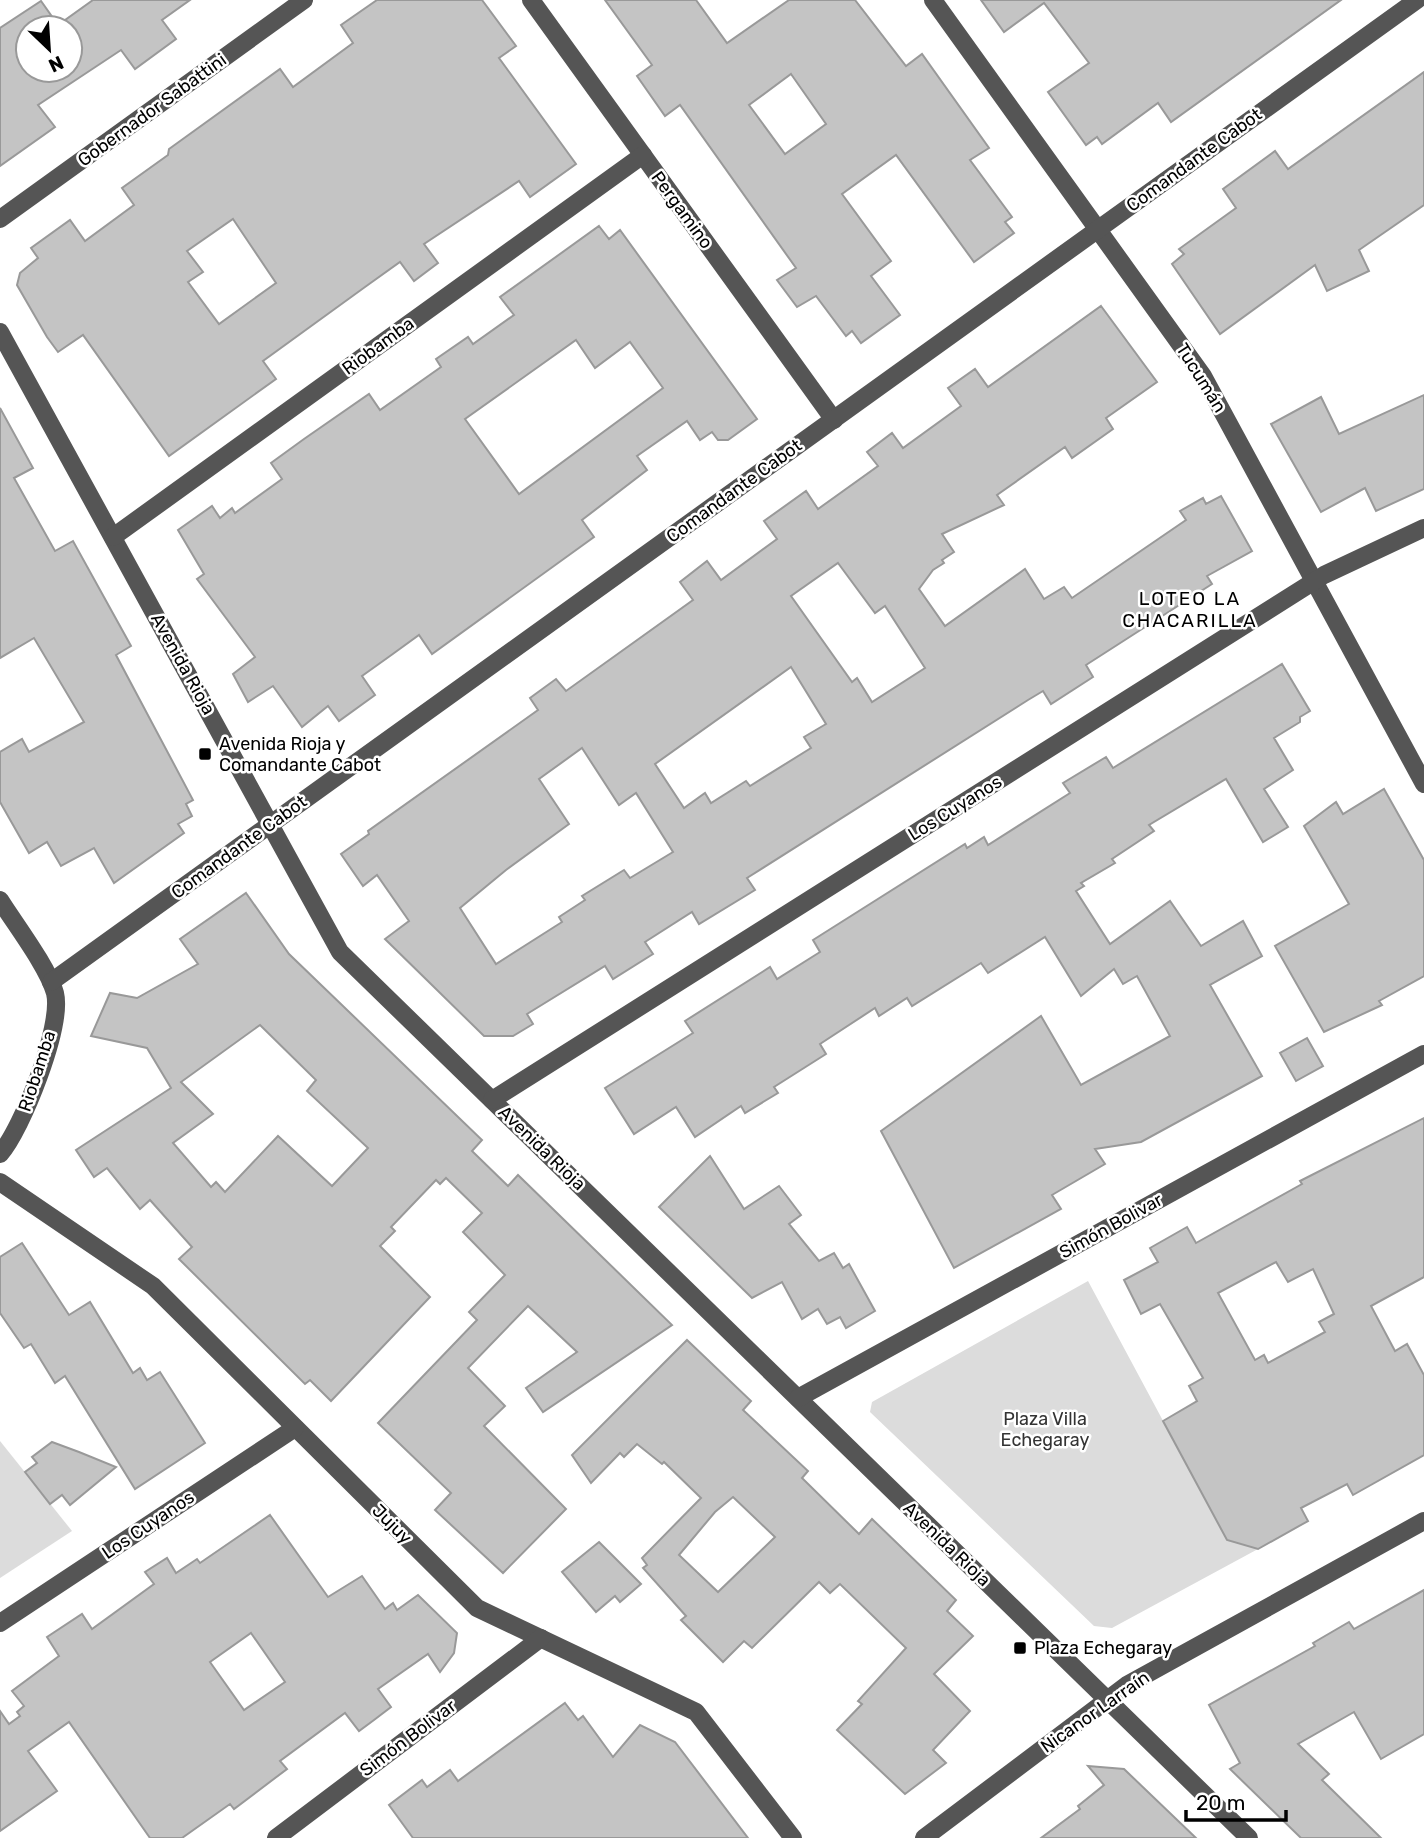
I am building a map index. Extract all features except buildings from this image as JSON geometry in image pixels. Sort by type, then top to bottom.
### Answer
[{"type":"street","name":"Gobernador Sabattini","points":[[0,219],[304,0]]},
{"type":"street","name":"Pergamino","points":[[531,0],[834,419]]},
{"type":"street","name":"Tucumán","points":[[933,0],[1203,376],[1424,784]]},
{"type":"street","name":"Comandante Cabot","points":[[51,982],[1417,0]]},
{"type":"street","name":"Riobamba","points":[[113,537],[643,155]]},
{"type":"street","name":"Avenida Rioja","points":[[0,332],[340,952],[1249,1838]]},
{"type":"street","name":"Los Cuyanos","points":[[492,1100],[1314,582],[1424,528]]},
{"type":"street","points":[[0,900],[51,982]]},
{"type":"street","name":"Riobamba","points":[[0,1154],[26,1107],[50,1040],[56,1003],[51,982]]},
{"type":"street","name":"Simón Bolivar","points":[[798,1398],[1424,1054]]},
{"type":"street","name":"Jujuy","points":[[0,1182],[153,1286],[477,1608],[696,1712],[793,1838]]},
{"type":"street","name":"Los Cuyanos","points":[[0,1623],[295,1428]]},
{"type":"street","name":"Nicanor Larraín","points":[[925,1838],[1127,1685],[1424,1521]]},
{"type":"street","name":"Simón Bolivar","points":[[276,1838],[541,1638]]},
{"type":"green space","name":"Plaza Villa Echegaray","points":[[1088,1281],[1227,1540],[1258,1549],[1112,1628],[1094,1626],[870,1412],[872,1402]]},
{"type":"green space","points":[[0,1441],[72,1531],[0,1578]]},
{"type":"place","name":"Avenida Rioja y Comandante Cabot","points":[[205,754]]},
{"type":"place","name":"Plaza Echegaray","points":[[1020,1648]]},
{"type":"district","name":"LOTEO LA CHACARILLA","points":[[1190,609]]}]
